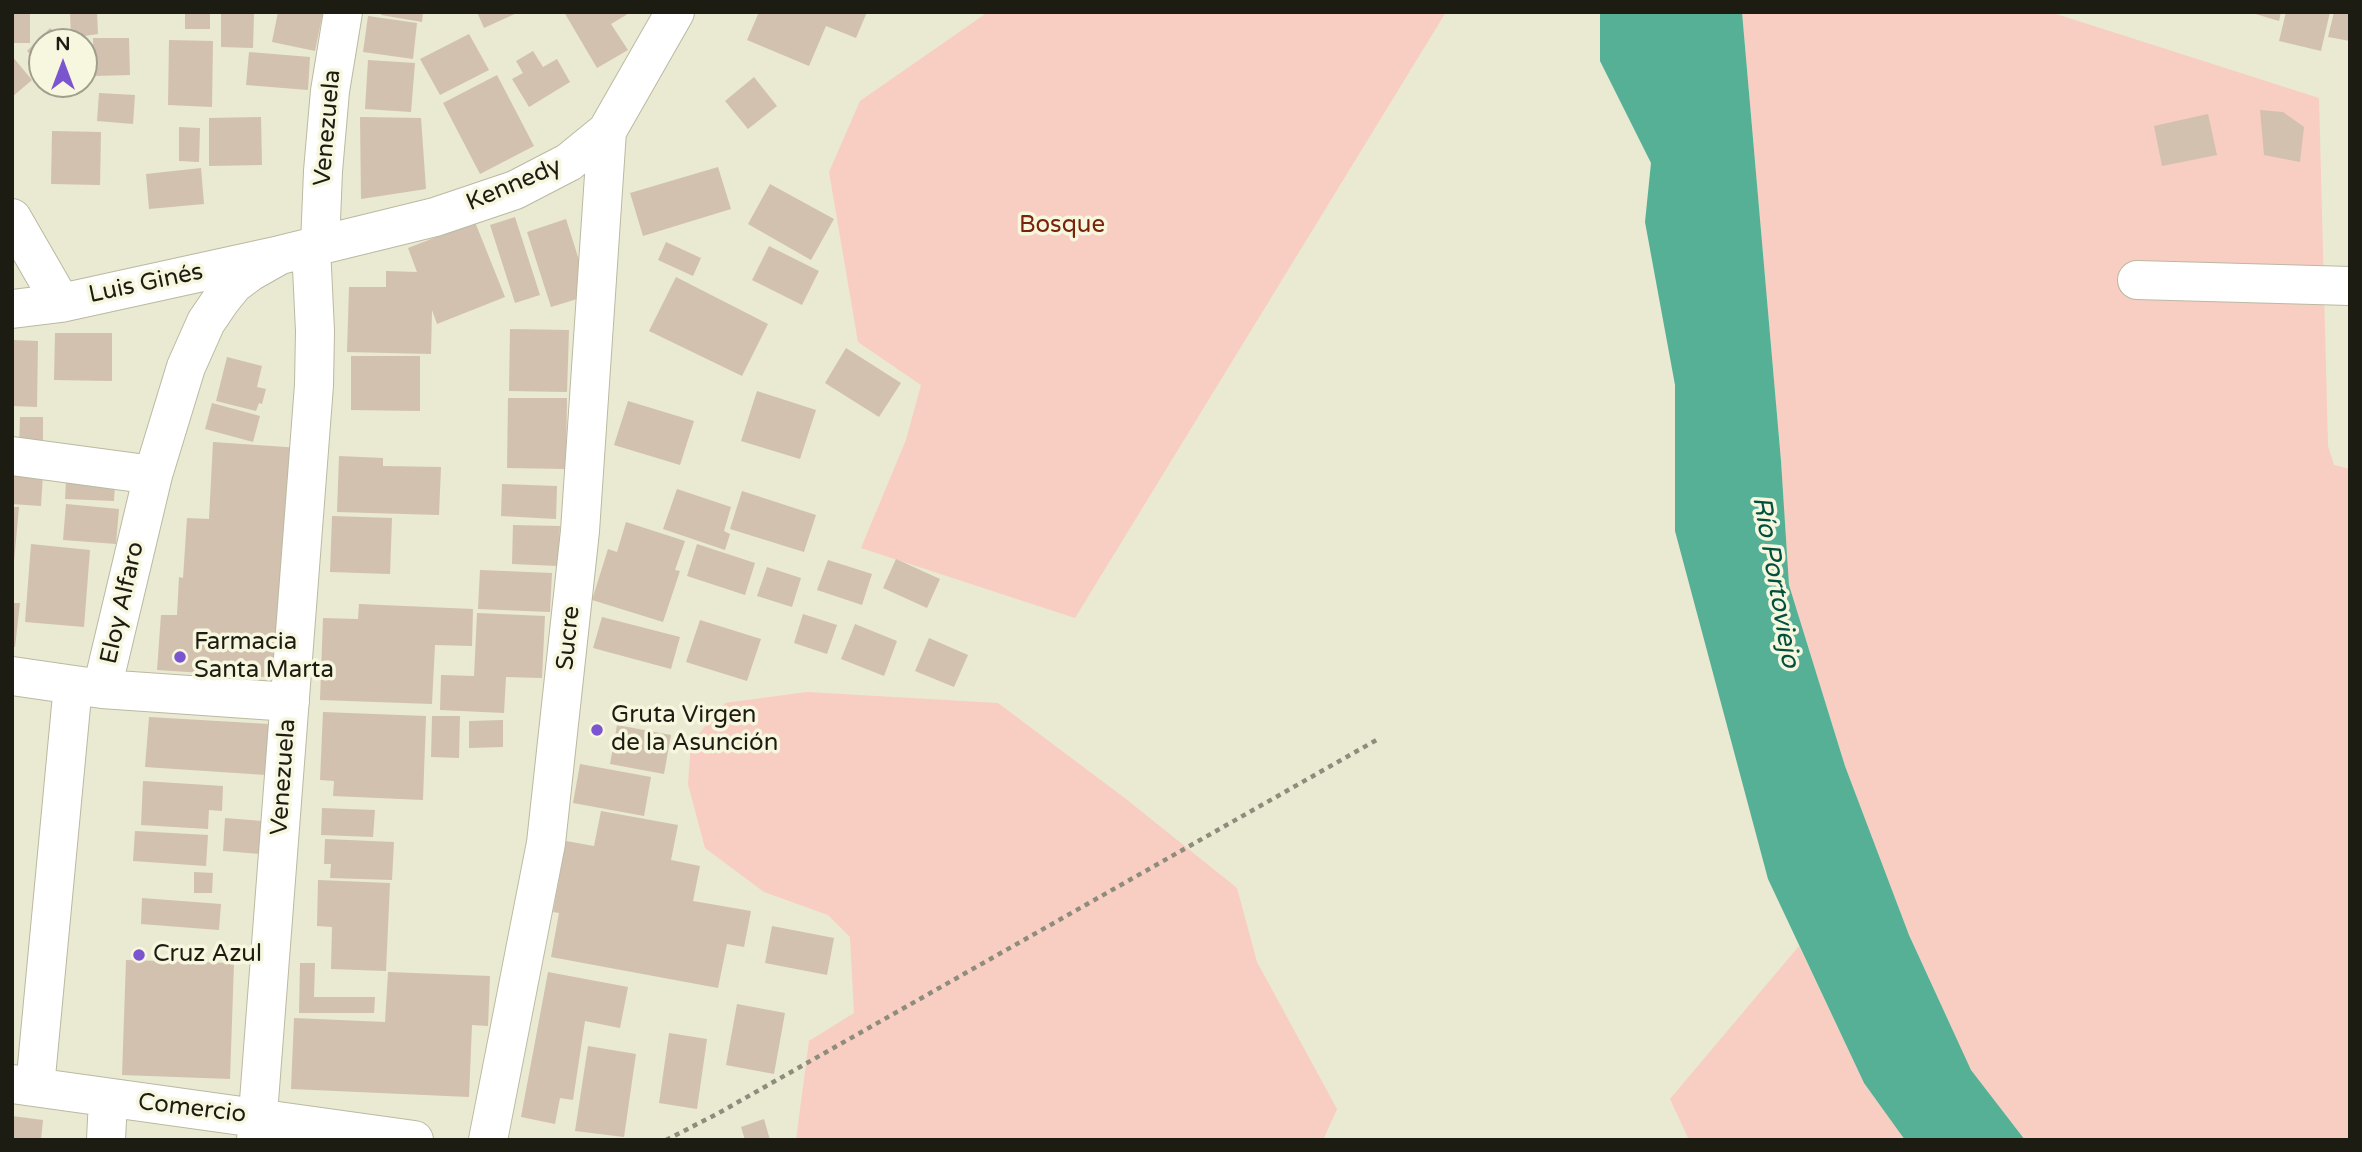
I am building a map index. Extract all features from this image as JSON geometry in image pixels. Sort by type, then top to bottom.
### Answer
[{"type":"street","name":"Venezuela","points":[[257,1128],[314,385],[315,331],[304,249],[323,171],[330,90],[342,12]]},
{"type":"street","name":"Kennedy","points":[[304,249],[435,217],[515,190],[569,162],[607,131],[675,12]]},
{"type":"street","name":"Sucre","points":[[488,1140],[546,843],[580,531],[607,131]]},
{"type":"street","points":[[12,218],[61,303]]},
{"type":"street","name":"Luis Ginés","points":[[12,309],[61,303],[304,249]]},
{"type":"street","name":"Eloy Alfaro","points":[[24,1086],[88,687],[187,367],[206,322],[234,284],[250,272],[304,249]]},
{"type":"street","points":[[2137,280],[2350,286]]},
{"type":"street","points":[[12,456],[153,475]]},
{"type":"street","points":[[12,676],[88,687],[290,702]]},
{"type":"street","name":"Comercio","points":[[24,1086],[108,1099],[257,1128],[414,1140]]},
{"type":"street","points":[[106,1140],[108,1099]]},
{"type":"path","points":[[666,1140],[729,1107],[1380,737]]},
{"type":"green space","name":"Bosque","points":[[988,12],[1446,12],[1075,618],[861,548],[906,440],[921,385],[858,342],[829,172],[860,101]]},
{"type":"green space","points":[[1742,12],[2050,12],[2319,98],[2328,446],[2334,465],[2350,469],[2350,1140],[2025,1140],[1971,1070],[1909,935],[1845,766],[1789,585],[1781,461]]},
{"type":"green space","points":[[807,692],[998,703],[1126,799],[1237,888],[1257,962],[1337,1109],[1323,1140],[796,1140],[809,1041],[854,1013],[850,937],[828,915],[764,892],[705,848],[688,784],[691,743],[725,703]]},
{"type":"green space","points":[[1799,946],[1864,1083],[1905,1140],[1689,1140],[1670,1099]]},
{"type":"water","name":"Río Portoviejo","points":[[1600,12],[1742,12],[1781,461],[1789,585],[1845,766],[1909,935],[1971,1070],[2025,1140],[1905,1140],[1864,1083],[1768,879],[1675,531],[1675,385],[1645,222],[1651,163],[1600,61]]},
{"type":"building","points":[[12,12],[30,12],[28,43],[12,43]]},
{"type":"building","points":[[70,12],[97,12],[98,28],[71,28]]},
{"type":"building","points":[[185,12],[210,12],[210,29],[185,29]]},
{"type":"building","points":[[278,12],[323,12],[315,51],[272,42]]},
{"type":"building","points":[[382,12],[423,12],[422,22],[381,15]]},
{"type":"building","points":[[477,12],[519,12],[484,28]]},
{"type":"building","points":[[564,12],[631,12],[611,24],[628,50],[597,68]]},
{"type":"building","points":[[759,12],[867,12],[856,38],[826,26],[809,66],[747,40]]},
{"type":"building","points":[[2249,12],[2281,12],[2279,21]]},
{"type":"building","points":[[2286,12],[2330,12],[2321,51],[2279,41]]},
{"type":"building","points":[[2334,12],[2350,12],[2350,41],[2328,37]]},
{"type":"building","points":[[221,13],[254,13],[253,48],[221,47]]},
{"type":"building","points":[[368,16],[417,23],[413,59],[363,52]]},
{"type":"building","points":[[469,34],[489,70],[440,95],[420,59]]},
{"type":"building","points":[[98,38],[129,38],[130,75],[98,76]]},
{"type":"building","points":[[169,40],[213,41],[212,107],[168,105]]},
{"type":"building","points":[[533,51],[543,67],[557,59],[570,82],[529,107],[512,79],[523,73],[516,61]]},
{"type":"building","points":[[249,52],[310,57],[308,90],[246,85]]},
{"type":"building","points":[[12,56],[28,75],[28,83],[12,97]]},
{"type":"building","points":[[368,60],[415,63],[411,112],[365,109]]},
{"type":"building","points":[[497,75],[534,146],[480,174],[443,103]]},
{"type":"building","points":[[754,77],[777,106],[748,129],[725,101]]},
{"type":"building","points":[[99,93],[135,95],[133,124],[97,121]]},
{"type":"building","points":[[2260,110],[2283,112],[2304,127],[2300,162],[2264,155]]},
{"type":"building","points":[[2208,114],[2217,155],[2162,166],[2154,126]]},
{"type":"building","points":[[261,117],[262,165],[209,166],[209,118]]},
{"type":"building","points":[[360,117],[421,118],[426,189],[361,199]]},
{"type":"building","points":[[179,127],[200,128],[199,162],[179,161]]},
{"type":"building","points":[[52,131],[101,132],[100,185],[51,184]]},
{"type":"building","points":[[718,167],[731,209],[643,236],[630,193]]},
{"type":"building","points":[[201,168],[204,204],[149,209],[146,174]]},
{"type":"building","points":[[770,184],[834,219],[811,260],[748,224]]},
{"type":"building","points":[[515,217],[540,295],[515,303],[490,225]]},
{"type":"building","points":[[566,219],[590,295],[551,307],[527,232]]},
{"type":"building","points":[[475,222],[505,297],[437,324],[432,310],[431,354],[347,352],[349,287],[386,287],[386,271],[417,272],[408,248]]},
{"type":"building","points":[[666,242],[701,258],[693,276],[658,260]]},
{"type":"building","points":[[769,246],[819,271],[802,305],[752,280]]},
{"type":"building","points":[[676,277],[768,324],[742,376],[649,331]]},
{"type":"building","points":[[510,329],[569,330],[567,392],[509,391]]},
{"type":"building","points":[[55,333],[112,333],[112,381],[54,380]]},
{"type":"building","points":[[12,340],[38,341],[37,407],[12,406]]},
{"type":"building","points":[[846,348],[901,383],[879,417],[825,383]]},
{"type":"building","points":[[351,356],[420,356],[420,411],[351,410]]},
{"type":"building","points":[[227,357],[262,366],[257,387],[266,389],[262,404],[259,403],[256,411],[216,401]]},
{"type":"building","points":[[757,391],[816,410],[800,459],[741,441]]},
{"type":"building","points":[[508,398],[567,398],[566,469],[507,468]]},
{"type":"building","points":[[628,401],[694,421],[680,465],[614,445]]},
{"type":"building","points":[[212,403],[260,416],[253,442],[205,429]]},
{"type":"building","points":[[20,417],[43,417],[43,448],[19,448]]},
{"type":"building","points":[[213,442],[300,448],[280,678],[157,670],[161,615],[177,615],[179,577],[183,578],[187,518],[209,519]]},
{"type":"building","points":[[339,456],[383,458],[383,466],[441,467],[439,515],[337,512]]},
{"type":"building","points":[[12,472],[43,474],[41,506],[12,504]]},
{"type":"building","points":[[66,481],[115,484],[114,501],[65,499]]},
{"type":"building","points":[[502,484],[557,486],[556,519],[501,516]]},
{"type":"building","points":[[677,489],[731,507],[724,531],[730,534],[725,550],[663,529]]},
{"type":"building","points":[[742,491],[816,515],[804,552],[730,529]]},
{"type":"building","points":[[66,504],[119,509],[116,544],[63,540]]},
{"type":"building","points":[[12,507],[19,507],[14,562],[12,562]]},
{"type":"building","points":[[332,516],[392,518],[390,574],[330,572]]},
{"type":"building","points":[[626,522],[685,541],[675,570],[680,571],[663,622],[592,600],[608,549],[617,552]]},
{"type":"building","points":[[513,525],[560,526],[558,566],[512,564]]},
{"type":"building","points":[[31,544],[90,550],[84,627],[25,622]]},
{"type":"building","points":[[697,544],[755,563],[745,595],[687,576]]},
{"type":"building","points":[[896,559],[940,579],[927,608],[883,588]]},
{"type":"building","points":[[828,560],[872,574],[862,605],[817,590]]},
{"type":"building","points":[[767,567],[801,578],[792,607],[757,596]]},
{"type":"building","points":[[480,570],[552,573],[550,612],[478,609]]},
{"type":"building","points":[[12,603],[20,603],[15,647],[12,647]]},
{"type":"building","points":[[359,604],[473,609],[472,646],[435,645],[432,704],[320,700],[323,618],[358,619]]},
{"type":"building","points":[[477,613],[545,616],[542,678],[506,677],[504,713],[440,710],[441,675],[474,676]]},
{"type":"building","points":[[803,614],[837,625],[827,654],[794,643]]},
{"type":"building","points":[[602,617],[680,637],[671,669],[593,648]]},
{"type":"building","points":[[700,620],[761,639],[747,681],[686,662]]},
{"type":"building","points":[[855,624],[897,641],[884,676],[841,659]]},
{"type":"building","points":[[929,638],[968,655],[954,687],[915,671]]},
{"type":"building","points":[[323,712],[426,716],[423,800],[333,796],[334,781],[320,780]]},
{"type":"building","points":[[432,716],[460,716],[459,758],[431,757]]},
{"type":"building","points":[[149,717],[269,724],[266,775],[145,767]]},
{"type":"building","points":[[503,720],[503,747],[469,748],[469,721]]},
{"type":"building","points":[[617,725],[671,735],[664,774],[610,764]]},
{"type":"building","points":[[580,764],[651,777],[644,816],[573,803]]},
{"type":"building","points":[[143,781],[223,786],[222,811],[209,810],[208,829],[141,825]]},
{"type":"building","points":[[322,808],[375,810],[373,837],[321,835]]},
{"type":"building","points":[[601,811],[678,825],[671,860],[700,866],[693,901],[751,911],[744,947],[727,944],[718,988],[551,957],[559,913],[553,912],[566,841],[594,846]]},
{"type":"building","points":[[225,818],[275,822],[273,855],[223,851]]},
{"type":"building","points":[[135,831],[208,835],[206,866],[133,861]]},
{"type":"building","points":[[325,839],[394,842],[392,880],[330,878],[331,864],[324,864]]},
{"type":"building","points":[[194,872],[213,873],[212,893],[194,893]]},
{"type":"building","points":[[318,880],[390,883],[386,971],[331,969],[332,927],[317,926]]},
{"type":"building","points":[[142,898],[221,904],[219,930],[141,924]]},
{"type":"building","points":[[772,926],[834,938],[827,975],[765,963]]},
{"type":"building","points":[[126,960],[234,963],[230,1079],[122,1075]]},
{"type":"building","points":[[300,963],[315,963],[314,997],[375,997],[374,1013],[299,1013]]},
{"type":"building","points":[[388,972],[490,976],[488,1026],[472,1025],[469,1097],[291,1089],[294,1018],[385,1022]]},
{"type":"building","points":[[548,972],[628,987],[620,1028],[585,1021],[573,1100],[560,1098],[555,1124],[521,1117]]},
{"type":"building","points":[[737,1004],[785,1013],[774,1074],[726,1065]]},
{"type":"building","points":[[669,1033],[707,1039],[697,1109],[659,1103]]},
{"type":"building","points":[[588,1046],[636,1054],[624,1137],[575,1131]]},
{"type":"building","points":[[12,1116],[43,1120],[41,1140],[12,1140]]},
{"type":"building","points":[[764,1119],[770,1140],[745,1140],[741,1127]]},
{"type":"place","name":"Farmacia Santa Marta","points":[[180,657]]},
{"type":"place","name":"Gruta Virgen de la Asunción","points":[[597,730]]},
{"type":"place","name":"Cruz Azul","points":[[139,955]]}]
